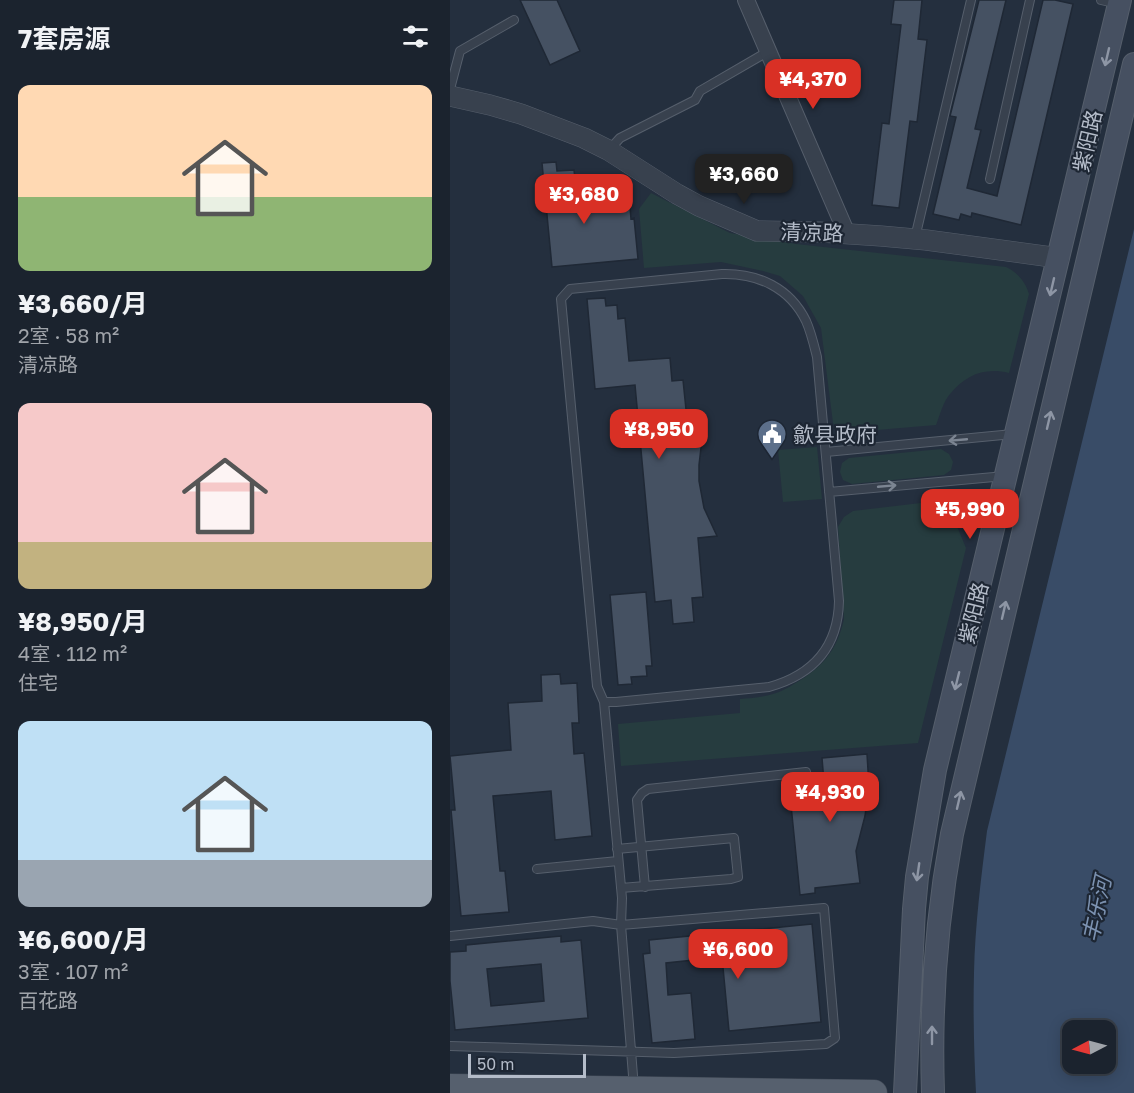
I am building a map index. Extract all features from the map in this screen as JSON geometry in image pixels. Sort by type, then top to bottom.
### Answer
[{"type":"main road","name":"紫阳路","points":[[905,1093],[914,909],[917,877],[935,770],[1059,258],[1113,1]]},
{"type":"main road","name":"紫阳路","points":[[933,1093],[934,971],[945,868],[1134,64]]},
{"type":"main road","points":[[450,1087],[874,1093]]},
{"type":"street","points":[[746,0],[847,234]]},
{"type":"street","name":"清凉路","points":[[450,96],[521,114],[584,138],[608,150],[699,206],[757,231],[915,239],[1059,258]]},
{"type":"lane","points":[[915,239],[971,0]]},
{"type":"lane","points":[[990,179],[1030,0]]},
{"type":"lane","points":[[450,89],[460,51],[514,20]]},
{"type":"lane","points":[[608,150],[620,138],[695,100],[700,91],[768,51]]},
{"type":"lane","points":[[604,702],[769,687],[799,675],[817,661],[830,642],[839,612],[817,357],[810,332],[798,308],[772,284],[754,277],[735,274],[570,289],[561,299],[597,686],[604,702],[621,888],[621,925],[634,1090]]},
{"type":"lane","points":[[826,452],[1016,434]]},
{"type":"lane","points":[[829,492],[1006,476]]},
{"type":"lane","points":[[645,886],[637,800],[642,793],[648,789],[806,772]]},
{"type":"lane","points":[[617,849],[734,838],[737,867],[738,877],[731,879],[621,888]]},
{"type":"lane","points":[[537,869],[618,861]]},
{"type":"lane","points":[[450,936],[593,921],[621,925],[824,908],[835,1038],[826,1044],[674,1053],[450,1046]]},
{"type":"green space","points":[[651,193],[730,233],[796,244],[1006,267],[1020,278],[1029,294],[1009,373],[991,371],[969,377],[948,397],[936,425],[841,433],[833,423],[821,328],[803,296],[780,276],[721,262],[644,268],[639,209]]},
{"type":"green space","points":[[817,447],[822,499],[783,502],[778,450]]},
{"type":"green space","points":[[941,449],[949,454],[953,462],[951,470],[944,475],[852,484],[843,480],[840,472],[842,463],[849,458]]},
{"type":"green space","points":[[946,500],[966,548],[918,743],[621,766],[618,724],[740,713],[740,699],[765,696],[784,690],[813,672],[827,658],[837,640],[844,619],[838,527],[844,517],[853,511]]},
{"type":"water","name":"丰乐河","points":[[1134,229],[1134,1093],[976,1093],[974,1018],[979,902],[987,831]]},
{"type":"building","points":[[520,0],[557,0],[580,51],[550,65]]},
{"type":"building","points":[[894,0],[922,0],[918,39],[927,40],[917,122],[910,121],[899,208],[872,205],[882,123],[889,124],[901,25],[891,24]]},
{"type":"building","points":[[979,0],[1006,0],[975,129],[981,130],[967,188],[997,196],[1043,0],[1073,4],[1021,225],[972,213],[971,217],[961,214],[959,220],[933,214],[956,117],[950,116]]},
{"type":"building","points":[[556,162],[557,171],[574,170],[578,206],[608,203],[608,209],[630,207],[631,219],[634,218],[638,259],[552,267],[542,163]]},
{"type":"building","points":[[605,298],[606,306],[617,305],[618,319],[625,318],[629,361],[670,358],[672,381],[683,380],[688,429],[706,427],[701,448],[699,481],[704,508],[717,536],[698,538],[703,597],[692,598],[694,622],[673,624],[671,600],[655,602],[635,385],[595,389],[587,299]]},
{"type":"building","points":[[646,592],[652,666],[646,666],[647,676],[631,677],[632,684],[618,685],[610,595]]},
{"type":"building","points":[[560,674],[561,684],[577,683],[579,723],[572,723],[574,754],[584,753],[592,836],[555,840],[551,791],[493,796],[500,871],[505,871],[509,912],[461,916],[451,810],[455,810],[450,756],[511,750],[508,703],[542,701],[541,675]]},
{"type":"building","points":[[867,754],[869,786],[865,816],[856,851],[860,883],[815,888],[815,893],[800,895],[789,785],[824,782],[822,758]]},
{"type":"building","points":[[812,924],[821,1022],[729,1031],[722,957],[666,963],[668,995],[691,993],[695,1039],[652,1043],[643,954],[650,953],[649,940]]},
{"type":"building","points":[[561,936],[561,942],[581,940],[588,1018],[455,1030],[450,981],[450,952],[466,951],[466,945]],"holes":[[[541,964],[544,1001],[491,1006],[487,969]]]},
{"type":"place","name":"歙县政府","points":[[772,460]]}]
